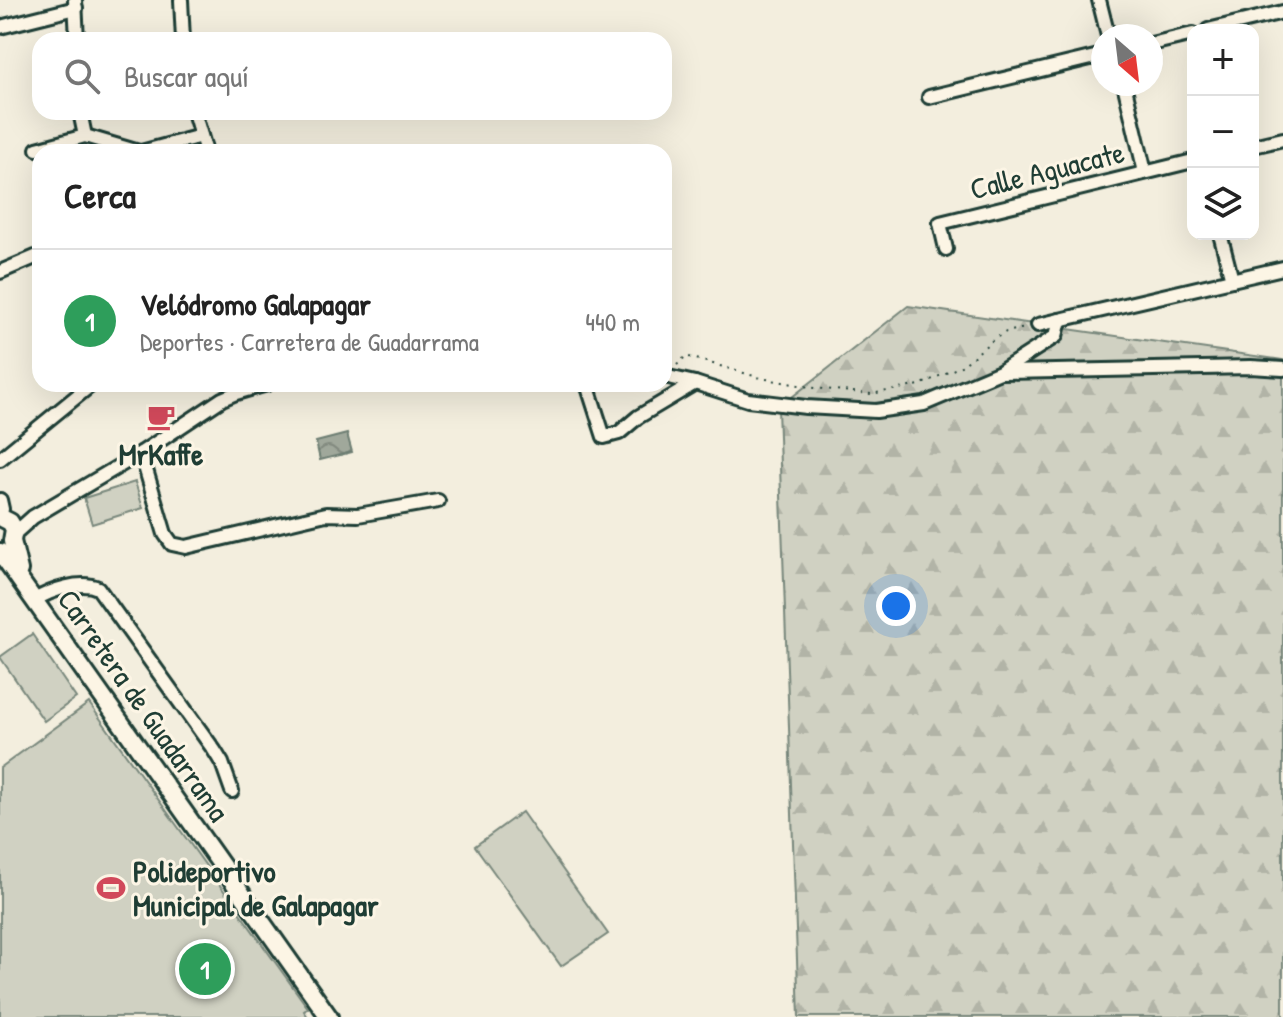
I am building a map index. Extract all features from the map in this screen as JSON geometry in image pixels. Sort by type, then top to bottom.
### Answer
[{"type":"main road","name":"Carretera de Guadarrama","points":[[6,536],[23,582],[35,600],[329,1017]]},
{"type":"street","points":[[181,0],[183,32]]},
{"type":"street","points":[[1099,0],[1105,24]]},
{"type":"street","points":[[0,27],[75,4],[77,32]]},
{"type":"street","points":[[1233,24],[1283,12]]},
{"type":"street","points":[[1163,41],[1187,35]]},
{"type":"street","points":[[929,97],[1091,58]]},
{"type":"street","points":[[1127,96],[1145,172]]},
{"type":"street","points":[[82,120],[85,136]]},
{"type":"street","points":[[196,120],[204,144]]},
{"type":"street","points":[[55,144],[85,136],[112,144]]},
{"type":"street","points":[[170,144],[201,136]]},
{"type":"street","points":[[1259,145],[1283,139]]},
{"type":"street","name":"Calle Aguacate","points":[[946,249],[940,223],[1187,162]]},
{"type":"street","points":[[1222,240],[1232,280]]},
{"type":"street","points":[[0,272],[32,258]]},
{"type":"street","points":[[1038,325],[1283,268]]},
{"type":"street","points":[[672,378],[748,400],[806,407],[876,411],[924,404],[1000,372],[1056,336],[1060,320]]},
{"type":"street","points":[[1000,372],[1283,369]]},
{"type":"street","points":[[590,392],[604,437],[619,433],[638,417],[695,383]]},
{"type":"street","points":[[0,459],[82,392]]},
{"type":"street","points":[[0,500],[6,536],[222,399],[243,392]]},
{"type":"street","points":[[141,453],[165,534],[172,544],[186,547],[326,514],[358,515],[438,501]]},
{"type":"street","points":[[35,600],[57,589],[87,585],[98,588],[214,750],[232,791]]},
{"type":"path","points":[[672,369],[686,356],[761,378],[871,394],[920,385],[963,365],[1006,332],[1038,325]]},
{"type":"green space","points":[[908,306],[1283,360],[1283,1017],[799,1017],[778,408]]},
{"type":"green space","points":[[135,482],[143,508],[92,524],[84,498]]},
{"type":"green space","points":[[32,634],[76,698],[44,721],[0,657]]},
{"type":"green space","name":"Polideportivo Municipal de Galapagar","points":[[89,703],[308,1008],[304,1011],[308,1017],[0,1017],[0,768]]},
{"type":"green space","points":[[522,812],[608,934],[561,966],[475,846]]},
{"type":"water","points":[[347,434],[352,452],[320,460],[316,442]]},
{"type":"place","name":"MrKaffe","points":[[161,417]]},
{"type":"place","name":"Polideportivo Municipal de Galapagar","points":[[111,888]]},
{"type":"place","name":"Velódromo Galapagar","points":[[205,969]]}]
